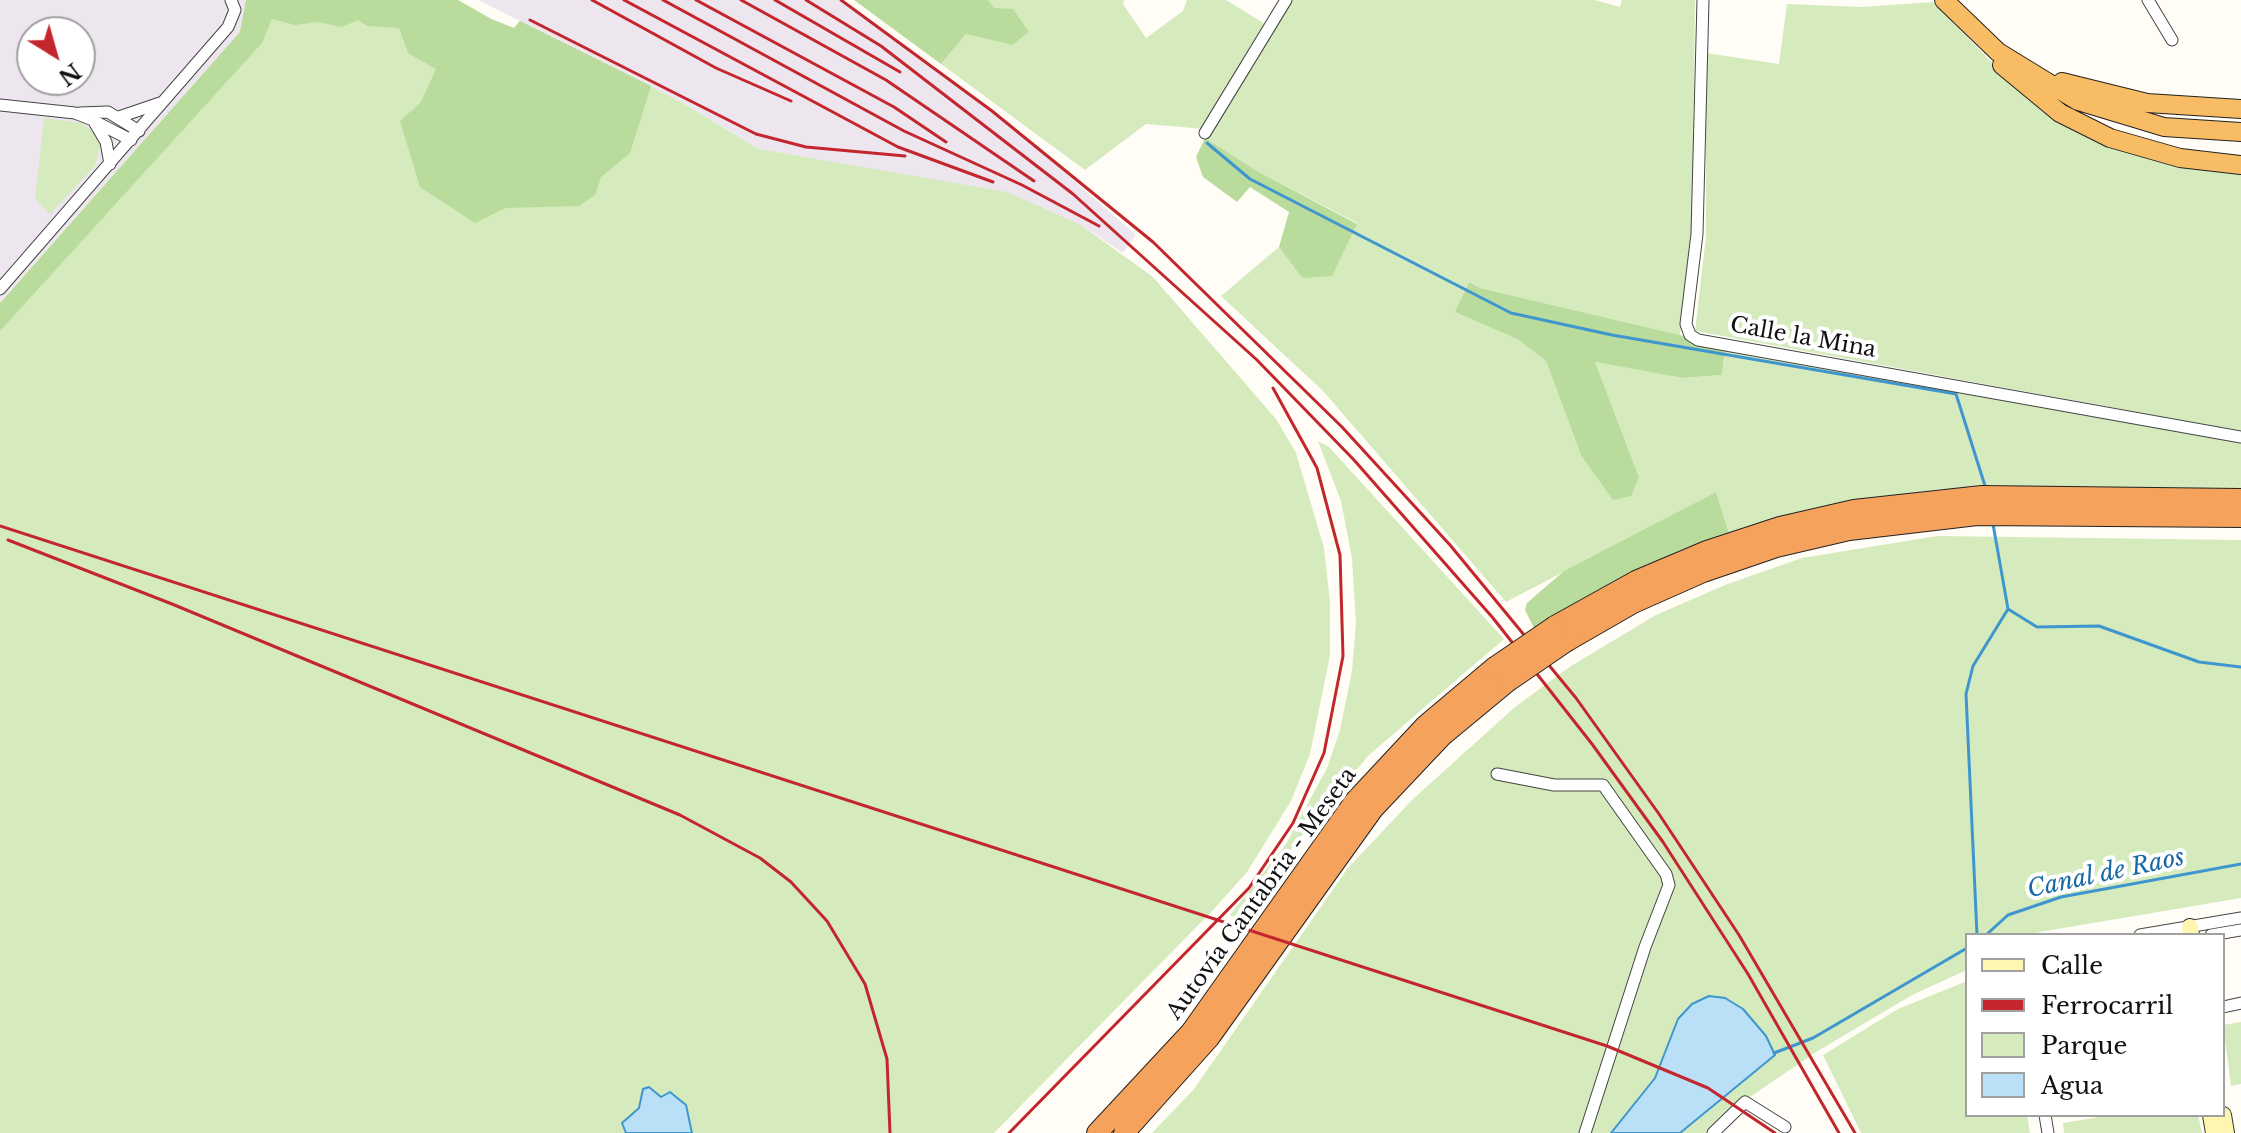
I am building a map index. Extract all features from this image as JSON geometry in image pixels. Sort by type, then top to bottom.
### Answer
[{"type":"highway","points":[[1944,0],[2020,84],[2085,127],[2165,155],[2241,165]]},
{"type":"highway","points":[[1968,26],[1998,52],[2048,86],[2106,112],[2164,127],[2217,133],[2241,132]]},
{"type":"highway","points":[[1998,52],[2061,82],[2099,94],[2163,105],[2241,109]]},
{"type":"highway","name":"Autovía Cantabria - Meseta","points":[[1097,1133],[1174,1052],[1355,801],[1425,726],[1625,587],[1707,551],[1780,527],[1854,510],[1982,496],[2241,499]]},
{"type":"highway","name":"Autovía Cantabria - Meseta","points":[[1561,633],[1679,581],[1776,547],[1849,530],[1977,515],[2241,517]]},
{"type":"highway","name":"Autovía Cantabria - Meseta","points":[[1124,1133],[1209,1038],[1373,809],[1501,674]]},
{"type":"highway","points":[[1087,1133],[1174,1052]]},
{"type":"street","points":[[0,289],[228,27],[235,10],[231,0]]},
{"type":"street","points":[[1205,133],[1286,0]]},
{"type":"street","name":"Calle la Mina","points":[[1703,0],[1697,234],[1686,324],[1690,335],[1698,340],[2241,437]]},
{"type":"street","points":[[2148,0],[2172,40]]},
{"type":"street","points":[[0,105],[75,113],[97,111],[119,117],[164,102]]},
{"type":"street","points":[[75,113],[135,136]]},
{"type":"street","points":[[119,117],[135,136]]},
{"type":"street","points":[[94,121],[106,142],[110,164]]},
{"type":"street","points":[[1497,774],[1554,785],[1603,785],[1666,874],[1669,885],[1585,1133]]},
{"type":"street","points":[[2162,933],[2241,918]]},
{"type":"street","points":[[1713,1133],[1745,1102],[1785,1127]]},
{"type":"shaded area","points":[[0,0],[250,0],[240,32],[0,302]]},
{"type":"shaded area","points":[[478,0],[841,0],[993,110],[1136,235],[1123,253],[1081,225],[759,149],[681,102]]},
{"type":"green space","points":[[246,0],[458,0],[514,28],[520,21],[651,86],[630,153],[601,177],[595,195],[579,206],[505,208],[475,223],[420,187],[400,121],[421,102],[436,69],[408,53],[399,28],[367,26],[358,20],[342,27],[318,22],[295,25],[272,19],[262,43],[0,331],[0,303],[240,32]]},
{"type":"green space","points":[[458,0],[514,28],[520,21],[681,102],[759,149],[1007,192],[1081,225],[1153,277],[1276,419],[1296,453],[1324,548],[1330,602],[1330,655],[1310,754],[1291,801],[1247,872],[1214,909],[994,1133],[0,1133],[0,303],[240,32],[250,1]]},
{"type":"green space","points":[[854,0],[988,0],[994,8],[1013,9],[1029,32],[1012,45],[966,34],[941,64]]},
{"type":"green space","points":[[988,0],[1124,0],[1123,4],[1146,38],[1183,11],[1187,0],[1226,0],[1265,24],[1205,129],[1146,124],[1085,170],[941,64],[966,34],[1012,45]]},
{"type":"green space","points":[[1288,0],[1595,0],[1620,7],[1622,0],[1695,0],[1692,252],[1680,335],[1480,288],[1469,282],[1456,312],[1517,339],[1546,361],[1581,455],[1639,477],[1595,362],[1682,378],[1722,375],[1725,349],[2241,442],[2241,490],[1942,489],[1865,499],[1729,533],[1716,492],[1506,602],[1323,391],[1221,296],[1279,247],[1302,278],[1357,223],[1259,172],[1205,138]]},
{"type":"green space","points":[[1933,2],[2027,99],[2094,141],[2162,162],[2241,172],[2241,431],[1695,331],[1706,236],[1706,53],[1779,64],[1787,4],[1861,7]]},
{"type":"green space","points":[[44,118],[81,123],[96,133],[101,142],[95,166],[50,214],[35,199]]},
{"type":"green space","points":[[1205,138],[1259,172],[1357,224],[1332,276],[1302,278],[1279,247],[1289,212],[1250,187],[1237,202],[1203,177],[1196,157]]},
{"type":"green space","points":[[1469,282],[1480,288],[1680,335],[1725,349],[1722,375],[1682,378],[1595,362],[1639,477],[1631,496],[1613,500],[1581,455],[1546,361],[1517,339],[1455,312]]},
{"type":"green space","points":[[1318,441],[1329,447],[1504,639],[1369,755],[1294,845],[1240,921],[1230,915],[1286,844],[1327,768],[1340,730],[1352,671],[1356,623],[1352,558],[1341,501]]},
{"type":"green space","points":[[1716,492],[1729,533],[1678,551],[1534,628],[1525,610],[1527,603],[1564,571]]},
{"type":"green space","points":[[1937,536],[2241,540],[2241,898],[2034,933],[1965,933],[1965,971],[1914,994],[1816,1052],[1731,1110],[1707,1133],[1152,1133],[1194,1089],[1348,868],[1413,799],[1515,707],[1571,666],[1656,615],[1725,585],[1802,558]]},
{"type":"green space","points":[[1965,982],[1965,1117],[2027,1117],[2030,1133],[1861,1133],[1823,1055],[1898,1009]]},
{"type":"green space","points":[[2241,1022],[2241,1084],[2231,1086],[2225,1040],[2225,1025]]},
{"type":"green space","points":[[2099,1117],[2198,1117],[2202,1133],[2064,1133],[2063,1123]]},
{"type":"water","points":[[1709,996],[1725,998],[1743,1009],[1766,1036],[1775,1055],[1680,1133],[1611,1133],[1655,1078],[1678,1019],[1692,1004]]},
{"type":"water","points":[[649,1087],[661,1097],[670,1092],[686,1105],[692,1133],[626,1133],[622,1123],[639,1108],[643,1089]]},
{"type":"waterway","points":[[1207,143],[1250,179],[1511,313],[1612,335],[1956,394],[1986,489]]},
{"type":"waterway","points":[[1977,933],[1966,694],[1973,666],[2008,609],[1993,524]]},
{"type":"waterway","points":[[2008,609],[2037,627],[2099,626],[2199,662],[2241,667]]},
{"type":"waterway","name":"Canal de Raos","points":[[1988,933],[2008,915],[2061,897],[2241,864]]},
{"type":"waterway","points":[[1774,1053],[1813,1038],[1965,949]]},
{"type":"railway","points":[[592,0],[716,68],[791,101]]},
{"type":"railway","points":[[624,0],[898,147],[993,182]]},
{"type":"railway","points":[[663,0],[904,131],[1022,185],[1099,226]]},
{"type":"railway","points":[[696,0],[894,107],[946,142]]},
{"type":"railway","points":[[741,0],[886,80],[1034,181]]},
{"type":"railway","points":[[775,0],[900,72]]},
{"type":"railway","points":[[806,0],[881,46],[1073,194],[1257,360],[1354,460],[1493,618],[1592,744],[1663,842],[1748,974],[1839,1133]]},
{"type":"railway","points":[[841,0],[992,111],[1153,242],[1342,427],[1450,545],[1576,698],[1659,814],[1739,935],[1855,1133]]},
{"type":"railway","points":[[530,20],[756,134],[806,147],[905,156]]},
{"type":"railway","points":[[1009,1133],[1249,888],[1293,823],[1324,753],[1343,656],[1340,555],[1317,468],[1273,388]]},
{"type":"railway","points":[[0,526],[1607,1046],[1708,1088],[1775,1133]]},
{"type":"railway","points":[[8,540],[172,604],[680,815],[760,858],[791,882],[827,921],[865,984],[887,1059],[890,1133]]}]
